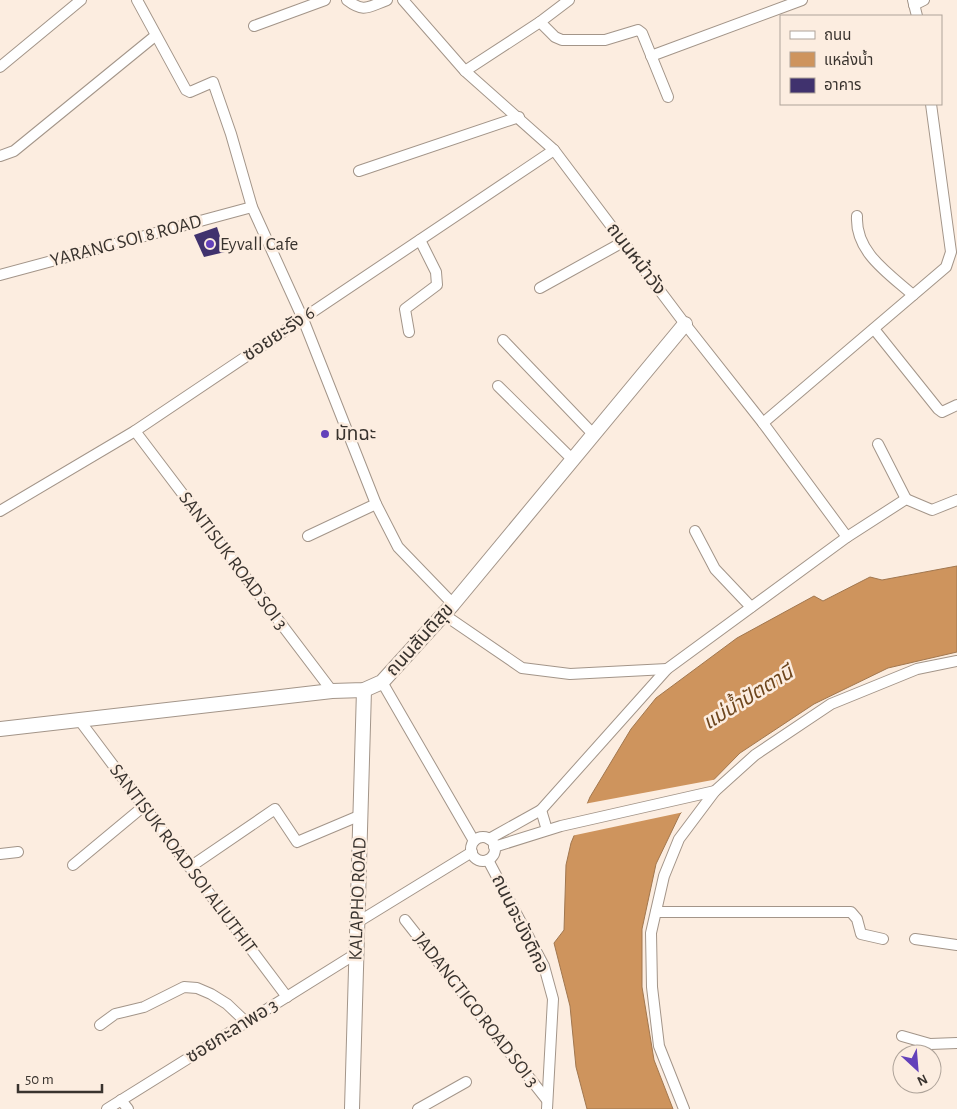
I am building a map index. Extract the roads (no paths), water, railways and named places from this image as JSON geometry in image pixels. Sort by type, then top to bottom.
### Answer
[{"type":"street","points":[[0,67],[81,0]]},
{"type":"street","points":[[137,0],[186,90],[190,92],[213,82],[231,134],[252,206],[303,319],[376,504],[398,547],[453,604]]},
{"type":"street","points":[[254,26],[325,0]]},
{"type":"street","points":[[347,0],[358,8],[387,0]]},
{"type":"street","name":"ถนนหน้าวัง","points":[[403,0],[465,71],[554,150],[685,324],[764,423],[847,537]]},
{"type":"street","points":[[465,71],[540,22],[569,0]]},
{"type":"street","points":[[651,56],[802,0]]},
{"type":"street","points":[[916,15],[913,2],[924,0]]},
{"type":"street","points":[[540,22],[555,38],[562,40],[604,40],[638,30],[642,33],[668,97]]},
{"type":"street","points":[[0,156],[14,151],[155,36]]},
{"type":"street","points":[[764,423],[946,267],[950,260],[951,252],[931,105]]},
{"type":"street","points":[[359,171],[519,117]]},
{"type":"street","name":"ซอยยะรัง 6","points":[[0,512],[135,431],[554,150]]},
{"type":"street","name":"YARANG SOI 8 ROAD","points":[[0,275],[252,206]]},
{"type":"street","points":[[946,214],[957,218]]},
{"type":"street","points":[[857,216],[857,226],[862,247],[913,295]]},
{"type":"street","points":[[408,332],[405,309],[437,285],[436,272],[420,240]]},
{"type":"street","points":[[540,288],[623,242]]},
{"type":"street","name":"ถนนสันติสุข","points":[[0,729],[332,691],[364,690],[382,682],[453,604],[685,324]]},
{"type":"street","points":[[874,329],[938,409],[942,412],[948,411],[957,405]]},
{"type":"street","points":[[503,340],[594,435]]},
{"type":"street","points":[[498,386],[573,460]]},
{"type":"street","name":"SANTISUK ROAD SOI 3","points":[[135,431],[332,691]]},
{"type":"street","points":[[878,444],[906,499],[932,510],[957,500]]},
{"type":"street","points":[[492,843],[541,810],[667,669],[847,537],[906,499]]},
{"type":"street","points":[[308,536],[376,504]]},
{"type":"street","points":[[695,531],[715,570],[751,607]]},
{"type":"street","points":[[443,614],[522,668],[570,674],[667,669]]},
{"type":"street","points":[[684,1109],[659,1046],[652,987],[651,934],[664,876],[679,839],[709,792],[755,755],[831,704],[917,669],[957,661]]},
{"type":"street","points":[[358,922],[472,852],[474,841],[382,682]]},
{"type":"street","name":"KALAPHO ROAD","points":[[352,1109],[364,690]]},
{"type":"street","name":"SANTISUK ROAD SOI ALIUTHIT","points":[[80,721],[287,997]]},
{"type":"street","points":[[474,841],[481,838],[492,843],[709,792]]},
{"type":"street","points":[[73,865],[144,806]]},
{"type":"street","points":[[190,867],[275,809],[297,842],[360,815]]},
{"type":"street","points":[[541,810],[547,830]]},
{"type":"street","points":[[472,852],[480,860],[488,860],[493,854],[492,843]]},
{"type":"street","points":[[0,854],[18,852]]},
{"type":"street","name":"ถนนจะบังติกอ","points":[[488,860],[544,966],[554,999],[547,1105]]},
{"type":"street","points":[[656,912],[851,912],[858,919],[859,930],[863,936],[883,939]]},
{"type":"street","name":"JADANGTIGO ROAD SOI 3","points":[[405,920],[547,1105]]},
{"type":"street","points":[[916,939],[957,945]]},
{"type":"street","name":"ซอยกะลาพอ 3","points":[[107,1109],[125,1105],[246,1022],[357,953]]},
{"type":"street","points":[[100,1025],[115,1014],[144,1007],[184,987],[197,988],[211,994],[246,1022]]},
{"type":"street","points":[[902,1036],[930,1044],[957,1043]]},
{"type":"street","points":[[418,1109],[466,1082]]},
{"type":"water","name":"แม่น้ำปัตตานี","points":[[957,566],[957,652],[888,668],[814,704],[740,753],[680,814],[656,864],[642,929],[642,987],[654,1060],[673,1109],[587,1109],[576,1067],[570,1006],[554,943],[564,930],[566,865],[571,843],[590,797],[631,729],[656,698],[737,638],[814,596],[823,601],[870,577],[882,580]]},
{"type":"place","name":"Eyvall Cafe","points":[[210,244]]},
{"type":"place","name":"มัทฉะ","points":[[325,434]]}]
